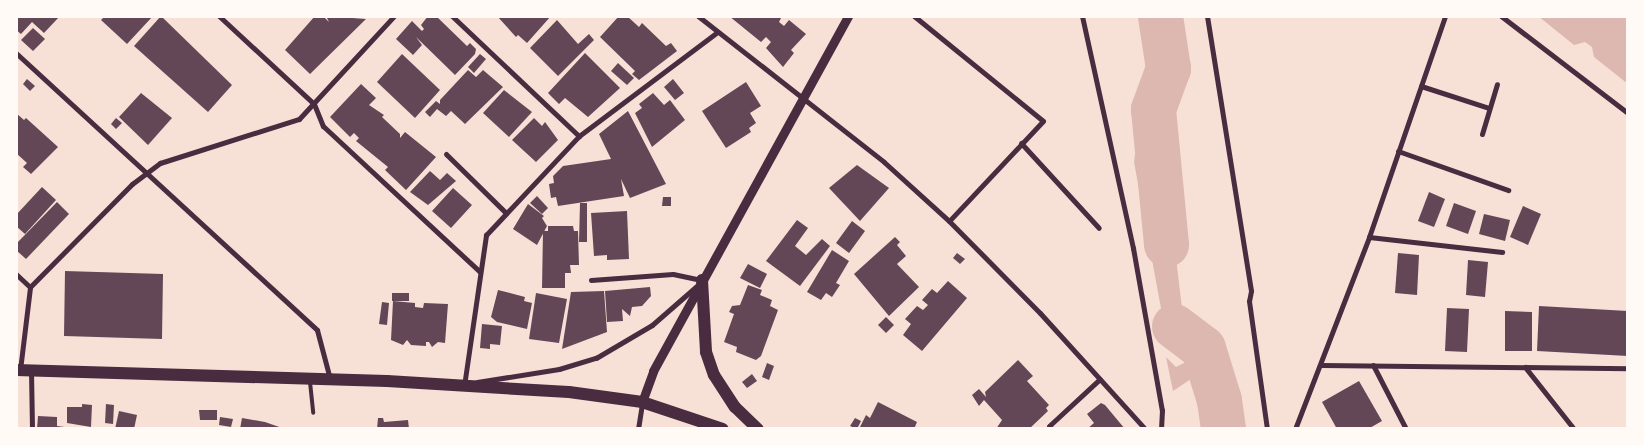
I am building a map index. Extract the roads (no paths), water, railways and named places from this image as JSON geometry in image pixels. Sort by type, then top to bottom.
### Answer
[{"type":"main road","points":[[702,280],[706,352],[714,375],[734,407],[758,429]]},
{"type":"main road","points":[[22,370],[310,379],[569,392],[642,402],[723,429]]},
{"type":"street","points":[[219,16],[314,104],[323,126],[480,272]]},
{"type":"street","points":[[32,429],[22,370],[30,287],[144,173],[160,163],[299,119],[394,16]]},
{"type":"street","points":[[452,16],[579,136]]},
{"type":"street","points":[[698,16],[716,33],[801,100],[884,162],[949,221],[1040,313],[1145,429]]},
{"type":"street","points":[[638,429],[642,402],[653,371],[848,16]]},
{"type":"street","points":[[914,16],[1043,121],[1020,143],[949,221]]},
{"type":"street","points":[[1082,16],[1133,248],[1162,410],[1161,429]]},
{"type":"street","points":[[1207,16],[1251,291],[1249,301],[1267,429]]},
{"type":"street","points":[[1295,429],[1369,237],[1444,16]]},
{"type":"street","points":[[1501,16],[1628,113]]},
{"type":"street","points":[[702,280],[652,325],[596,358],[559,369],[502,376],[464,386],[486,234],[579,136],[716,33]]},
{"type":"street","points":[[16,53],[316,330],[330,380]]},
{"type":"street","points":[[1482,134],[1497,84]]},
{"type":"street","points":[[1421,86],[1489,108]]},
{"type":"street","points":[[1020,143],[1098,228]]},
{"type":"street","points":[[1398,151],[1508,190]]},
{"type":"street","points":[[446,154],[506,213]]},
{"type":"street","points":[[1369,237],[1502,252]]},
{"type":"street","points":[[16,274],[30,287]]},
{"type":"street","points":[[591,280],[673,274],[702,280]]},
{"type":"street","points":[[1321,364],[1628,368]]},
{"type":"street","points":[[1373,365],[1406,429]]},
{"type":"street","points":[[1525,367],[1574,429]]},
{"type":"street","points":[[1052,429],[1049,426],[1100,379]]},
{"type":"lane","points":[[310,379],[314,413]]},
{"type":"waterway","points":[[1160,16],[1168,68],[1153,109],[1166,244]]},
{"type":"waterway","points":[[1174,326],[1203,348],[1219,400],[1223,429]]}]
